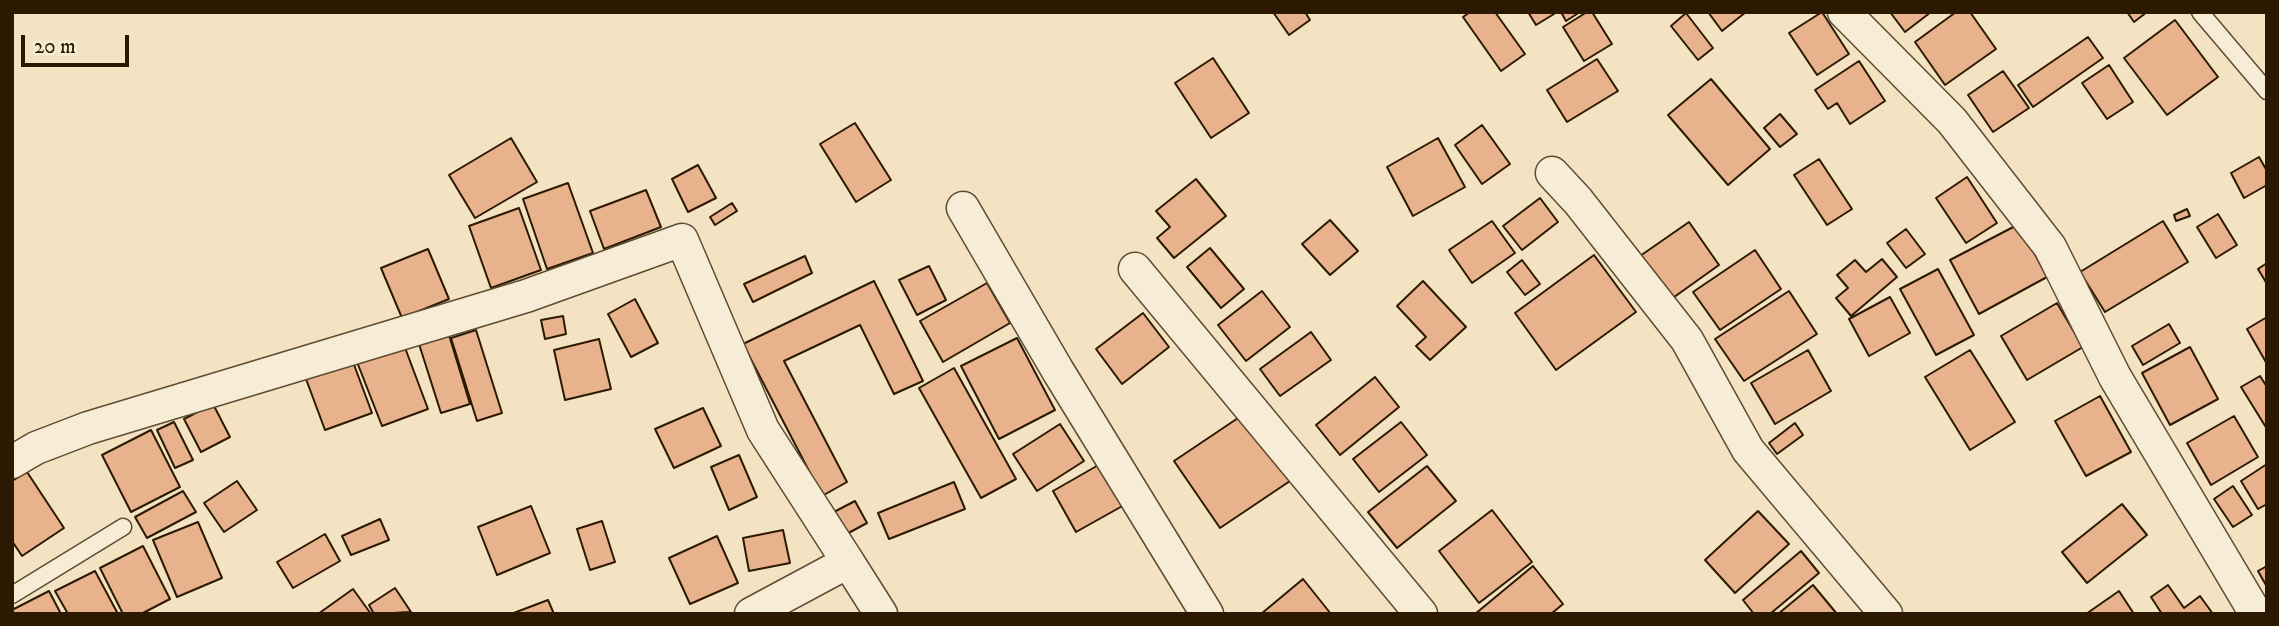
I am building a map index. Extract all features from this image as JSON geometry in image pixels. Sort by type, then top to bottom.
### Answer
[{"type":"street","points":[[1844,12],[1952,121],[2050,247],[2115,377],[2256,614]]},
{"type":"street","points":[[1552,173],[1578,201],[1687,340],[1748,450],[1886,614]]},
{"type":"street","points":[[963,208],[1058,372],[1207,614]]},
{"type":"street","points":[[12,462],[36,448],[88,428],[526,296],[681,240],[763,430],[881,614]]},
{"type":"street","points":[[1135,269],[1421,614]]},
{"type":"street","points":[[751,614],[848,562]]},
{"type":"lane","points":[[2200,12],[2267,91]]},
{"type":"lane","points":[[12,595],[123,527]]},
{"type":"building","points":[[1273,12],[1305,12],[1310,20],[1289,35]]},
{"type":"building","points":[[1470,12],[1495,12],[1525,54],[1501,71],[1463,17]]},
{"type":"building","points":[[1528,12],[1553,12],[1554,14],[1536,25]]},
{"type":"building","points":[[1561,12],[1580,12],[1566,21]]},
{"type":"building","points":[[1587,12],[1592,12],[1612,44],[1584,61],[1563,27]]},
{"type":"building","points":[[1708,12],[1746,12],[1722,31]]},
{"type":"building","points":[[1822,12],[1849,54],[1817,75],[1789,33]]},
{"type":"building","points":[[1890,12],[1931,12],[1905,32]]},
{"type":"building","points":[[1956,12],[1970,12],[1996,49],[1945,85],[1915,42]]},
{"type":"building","points":[[2127,12],[2147,12],[2134,22]]},
{"type":"building","points":[[1686,13],[1713,48],[1698,60],[1671,26]]},
{"type":"building","points":[[2175,20],[2218,77],[2167,115],[2124,58]]},
{"type":"building","points":[[2088,37],[2103,58],[2033,107],[2018,85]]},
{"type":"building","points":[[1213,58],[1249,113],[1211,138],[1175,83]]},
{"type":"building","points":[[1597,59],[1618,91],[1567,122],[1547,90]]},
{"type":"building","points":[[1859,61],[1885,101],[1850,124],[1837,103],[1828,109],[1815,90]]},
{"type":"building","points":[[2109,65],[2133,102],[2107,119],[2082,83]]},
{"type":"building","points":[[2003,71],[2029,108],[1993,132],[1968,95]]},
{"type":"building","points":[[1711,79],[1770,149],[1728,185],[1668,115]]},
{"type":"building","points":[[1780,114],[1797,134],[1780,147],[1764,128]]},
{"type":"building","points":[[855,123],[891,180],[856,202],[820,144]]},
{"type":"building","points":[[1482,125],[1510,164],[1482,184],[1455,145]]},
{"type":"building","points":[[511,138],[537,182],[475,218],[449,175]]},
{"type":"building","points":[[1438,138],[1465,187],[1413,216],[1387,167]]},
{"type":"building","points":[[2259,157],[2267,171],[2267,185],[2244,198],[2231,173]]},
{"type":"building","points":[[1819,159],[1852,209],[1827,225],[1794,175]]},
{"type":"building","points":[[698,165],[716,198],[688,212],[672,179]]},
{"type":"building","points":[[1967,177],[1997,223],[1966,243],[1936,198]]},
{"type":"building","points":[[1196,179],[1226,216],[1174,258],[1157,238],[1170,227],[1156,211]]},
{"type":"building","points":[[568,183],[593,253],[547,269],[523,199]]},
{"type":"building","points":[[646,190],[661,227],[604,249],[590,211]]},
{"type":"building","points":[[1540,198],[1558,222],[1522,250],[1503,226]]},
{"type":"building","points":[[732,203],[737,211],[715,225],[710,217]]},
{"type":"building","points":[[519,208],[541,270],[491,288],[469,226]]},
{"type":"building","points":[[2187,209],[2190,216],[2176,221],[2174,215]]},
{"type":"building","points":[[2218,214],[2237,245],[2216,258],[2197,227]]},
{"type":"building","points":[[1330,220],[1358,251],[1330,275],[1302,244]]},
{"type":"building","points":[[1492,221],[1515,253],[1472,283],[1449,250]]},
{"type":"building","points":[[2163,221],[2188,262],[2105,312],[2080,272]]},
{"type":"building","points":[[1689,222],[1719,265],[1670,300],[1640,256]]},
{"type":"building","points":[[2019,224],[2047,277],[1979,314],[1950,260]]},
{"type":"building","points":[[1906,229],[1925,254],[1906,268],[1887,243]]},
{"type":"building","points":[[1210,248],[1244,289],[1221,308],[1187,267]]},
{"type":"building","points":[[428,249],[449,299],[402,318],[381,268]]},
{"type":"building","points":[[1755,250],[1781,289],[1720,330],[1693,292]]},
{"type":"building","points":[[1594,255],[1636,312],[1556,370],[1515,313]]},
{"type":"building","points":[[805,256],[812,273],[753,302],[744,284]]},
{"type":"building","points":[[1882,259],[1897,277],[1851,316],[1836,298],[1848,288],[1837,275],[1855,260],[1866,272]]},
{"type":"building","points":[[1522,260],[1540,284],[1525,295],[1507,272]]},
{"type":"building","points":[[2267,263],[2267,284],[2258,269]]},
{"type":"building","points":[[929,266],[946,300],[917,315],[899,280]]},
{"type":"building","points":[[1938,269],[1974,335],[1936,355],[1900,289]]},
{"type":"building","points":[[874,281],[923,381],[894,394],[860,325],[784,361],[847,482],[822,496],[743,344]]},
{"type":"building","points":[[1423,281],[1466,327],[1430,360],[1416,346],[1426,337],[1397,306]]},
{"type":"building","points":[[987,283],[1010,323],[943,362],[920,321]]},
{"type":"building","points":[[1262,291],[1290,327],[1246,361],[1218,325]]},
{"type":"building","points":[[1789,291],[1817,334],[1744,381],[1715,339]]},
{"type":"building","points":[[1890,297],[1910,333],[1869,356],[1849,319]]},
{"type":"building","points":[[635,299],[658,343],[631,357],[608,314]]},
{"type":"building","points":[[2057,303],[2083,347],[2027,380],[2001,336]]},
{"type":"building","points":[[1143,313],[1169,347],[1122,384],[1096,349]]},
{"type":"building","points":[[563,316],[566,334],[545,339],[541,320]]},
{"type":"building","points":[[2267,317],[2267,364],[2247,329]]},
{"type":"building","points":[[2169,324],[2180,343],[2143,365],[2132,346]]},
{"type":"building","points":[[476,330],[502,413],[477,421],[451,338]]},
{"type":"building","points":[[1311,332],[1331,360],[1280,396],[1260,369]]},
{"type":"building","points":[[449,335],[470,404],[441,413],[419,344]]},
{"type":"building","points":[[1017,338],[1055,410],[999,439],[961,366]]},
{"type":"building","points":[[599,339],[611,389],[565,400],[554,350]]},
{"type":"building","points":[[404,345],[428,409],[382,426],[357,362]]},
{"type":"building","points":[[2190,347],[2218,399],[2170,425],[2142,373]]},
{"type":"building","points":[[1808,350],[1831,391],[1775,424],[1751,383]]},
{"type":"building","points":[[1970,350],[2015,422],[1970,450],[1925,377]]},
{"type":"building","points":[[353,362],[372,413],[325,430],[306,379]]},
{"type":"building","points":[[954,368],[1016,479],[981,498],[919,388]]},
{"type":"building","points":[[2260,376],[2267,387],[2267,429],[2241,387]]},
{"type":"building","points":[[1375,377],[1399,407],[1340,455],[1316,425]]},
{"type":"building","points":[[2100,396],[2131,452],[2086,476],[2055,421]]},
{"type":"building","points":[[213,404],[230,437],[201,452],[184,419]]},
{"type":"building","points":[[703,408],[721,446],[674,468],[655,429]]},
{"type":"building","points":[[1247,412],[1293,479],[1220,528],[1174,461]]},
{"type":"building","points":[[2234,416],[2258,457],[2211,485],[2187,443]]},
{"type":"building","points":[[174,422],[193,460],[175,468],[157,430]]},
{"type":"building","points":[[1401,422],[1427,455],[1379,492],[1353,459]]},
{"type":"building","points":[[1795,423],[1803,435],[1777,454],[1769,443]]},
{"type":"building","points":[[1060,424],[1084,461],[1037,491],[1013,454]]},
{"type":"building","points":[[151,430],[180,487],[131,512],[102,455]]},
{"type":"building","points":[[739,455],[757,497],[729,510],[711,467]]},
{"type":"building","points":[[1102,463],[1126,504],[1076,532],[1053,491]]},
{"type":"building","points":[[2267,464],[2267,504],[2258,509],[2241,481]]},
{"type":"building","points":[[1427,466],[1456,501],[1397,548],[1368,512]]},
{"type":"building","points":[[27,472],[64,528],[22,556],[12,541],[12,481]]},
{"type":"building","points":[[237,481],[257,510],[224,532],[204,503]]},
{"type":"building","points":[[954,482],[965,509],[889,539],[878,513]]},
{"type":"building","points":[[2233,486],[2252,515],[2233,527],[2214,499]]},
{"type":"building","points":[[183,491],[196,512],[147,538],[135,517]]},
{"type":"building","points":[[855,501],[867,523],[843,536],[832,513]]},
{"type":"building","points":[[2122,504],[2147,535],[2087,583],[2062,552]]},
{"type":"building","points":[[531,506],[550,553],[497,575],[478,527]]},
{"type":"building","points":[[1492,510],[1532,562],[1479,603],[1439,551]]},
{"type":"building","points":[[1758,511],[1789,544],[1735,593],[1705,560]]},
{"type":"building","points":[[380,519],[389,540],[351,555],[342,536]]},
{"type":"building","points":[[602,521],[615,562],[590,570],[577,529]]},
{"type":"building","points":[[198,522],[222,578],[177,597],[153,540]]},
{"type":"building","points":[[783,530],[790,563],[749,571],[743,538]]},
{"type":"building","points":[[325,534],[340,561],[293,588],[277,562]]},
{"type":"building","points":[[717,536],[738,583],[690,604],[669,558]]},
{"type":"building","points":[[143,546],[170,599],[141,614],[123,614],[100,568]]},
{"type":"building","points":[[1801,551],[1819,573],[1770,614],[1754,614],[1743,600]]},
{"type":"building","points":[[1533,566],[1563,604],[1551,614],[1475,614]]},
{"type":"building","points":[[2267,566],[2267,587],[2258,571]]},
{"type":"building","points":[[95,571],[118,614],[68,614],[55,591]]},
{"type":"building","points":[[1303,579],[1331,614],[1261,614]]},
{"type":"building","points":[[1813,585],[1837,614],[1778,614]]},
{"type":"building","points":[[2168,585],[2184,608],[2200,596],[2213,614],[2162,614],[2151,597]]},
{"type":"building","points":[[395,588],[411,612],[374,614],[369,605]]},
{"type":"building","points":[[353,589],[371,614],[318,614]]},
{"type":"building","points":[[49,591],[61,614],[12,614],[12,610]]},
{"type":"building","points":[[2119,591],[2134,614],[2086,614]]},
{"type":"building","points":[[548,600],[554,614],[511,614]]}]
